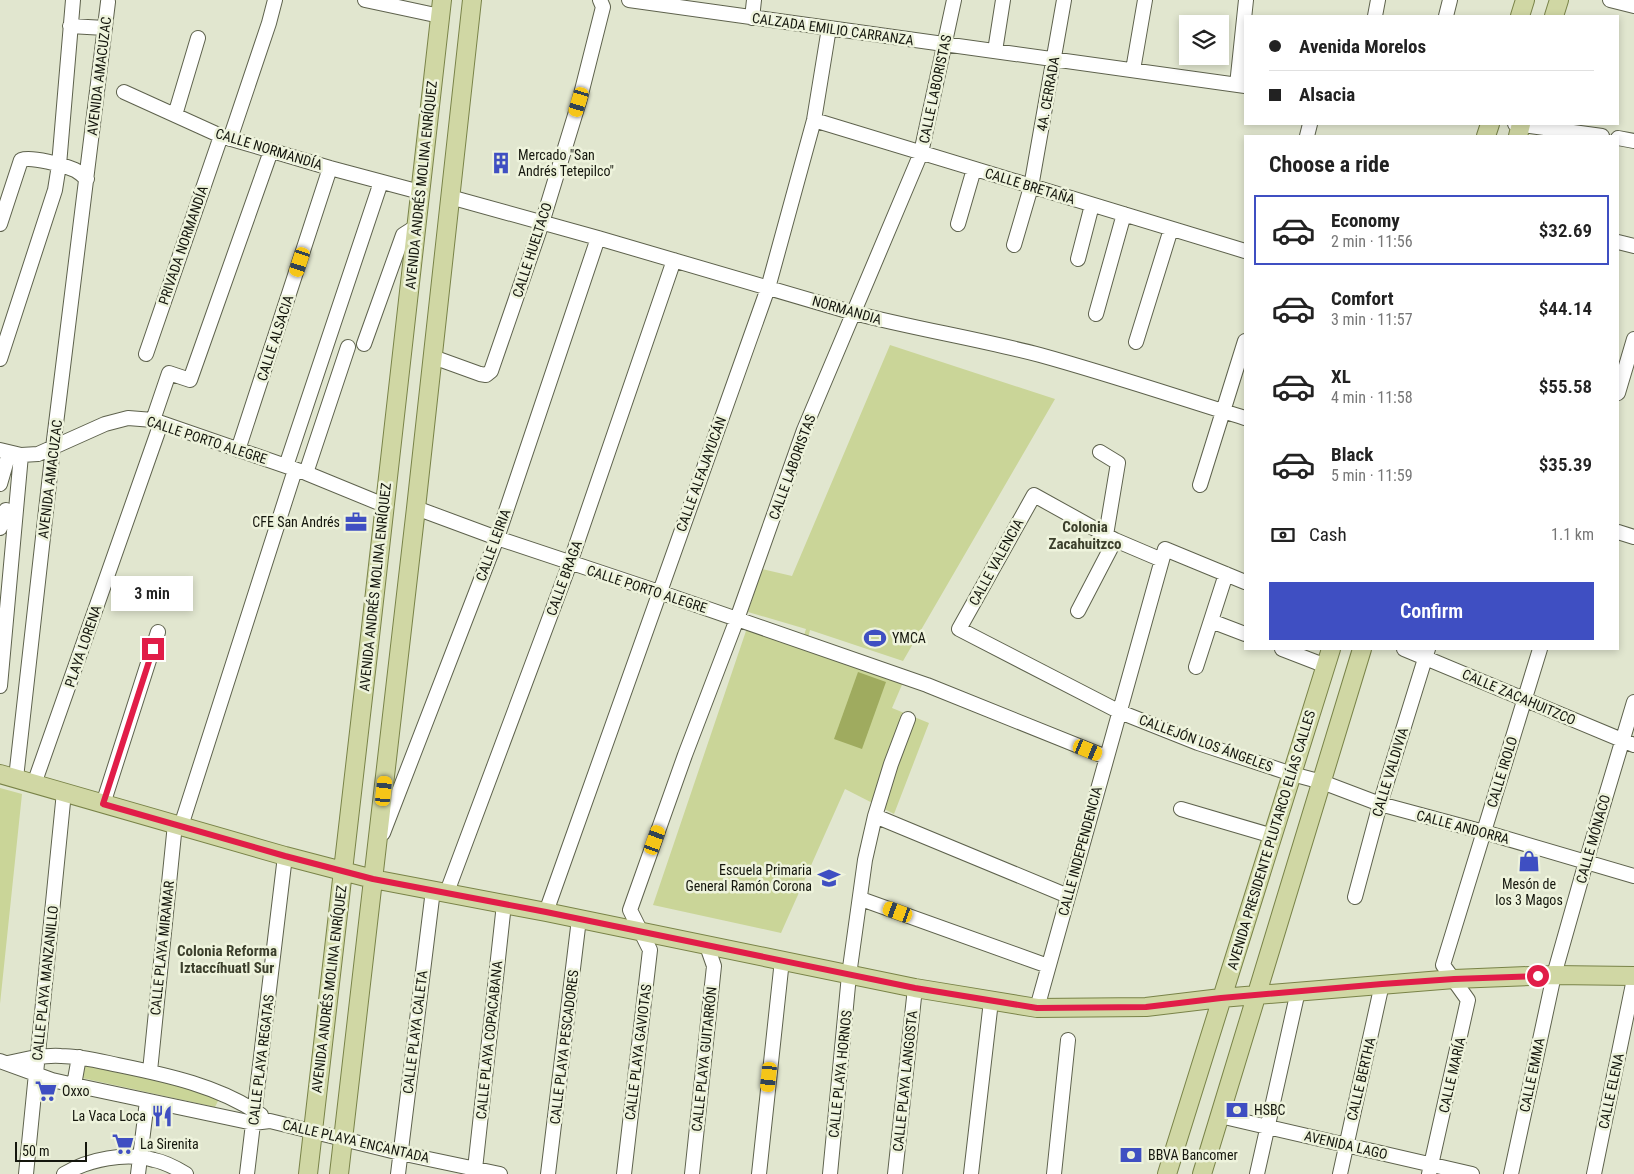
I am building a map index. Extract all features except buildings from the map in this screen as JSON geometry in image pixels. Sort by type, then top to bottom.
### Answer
[{"type":"main road","points":[[339,1174],[416,508],[472,0]]},
{"type":"main road","points":[[1520,15],[1525,0]]},
{"type":"main road","points":[[1554,15],[1560,0]]},
{"type":"main road","name":"AVENIDA ANDRÉS MOLINA ENRÍQUEZ","points":[[308,1174],[441,8]]},
{"type":"main road","name":"AVENIDA PRESIDENTE PLUTARCO ELÍAS CALLES","points":[[1167,1174],[1331,650]]},
{"type":"main road","points":[[1202,1174],[1362,650]]},
{"type":"main road","points":[[8,776],[285,856],[373,879],[546,912],[915,988],[991,1002],[1037,1008],[1146,1007],[1298,990],[1454,979],[1554,975],[1634,978]]},
{"type":"street","points":[[0,359],[55,190],[59,165],[73,0]]},
{"type":"street","name":"PRIVADA NORMANDÍA","points":[[146,354],[276,0]]},
{"type":"street","points":[[365,0],[441,8]]},
{"type":"street","name":"CALLE HUELTACO","points":[[433,357],[480,374],[486,375],[491,371],[542,223],[579,102],[603,8],[600,0]]},
{"type":"street","name":"CALZADA EMILIO CARRANZA","points":[[629,0],[1241,86]]},
{"type":"street","points":[[752,18],[754,0]]},
{"type":"street","name":"CALLE LABORISTAS","points":[[640,931],[630,910],[685,755],[737,619],[804,430],[921,153],[954,0]]},
{"type":"street","points":[[995,51],[1003,0]]},
{"type":"street","name":"4A. CERRADA","points":[[1014,245],[1032,187],[1064,0]]},
{"type":"street","points":[[1133,70],[1145,0]]},
{"type":"street","points":[[1245,15],[1246,0]]},
{"type":"street","points":[[1375,15],[1378,0]]},
{"type":"street","points":[[1446,15],[1450,0]]},
{"type":"street","points":[[1610,0],[1634,6]]},
{"type":"street","name":"AVENIDA AMACUZAC","points":[[8,776],[53,448],[108,2]]},
{"type":"street","points":[[70,26],[105,28]]},
{"type":"street","name":"CALLE ALFAJAYUCÁN","points":[[546,912],[768,288],[814,120],[829,28]]},
{"type":"street","points":[[1241,86],[1244,34]]},
{"type":"street","points":[[175,114],[198,38]]},
{"type":"street","name":"CALLE NORMANDÍA","points":[[124,92],[226,138],[420,192]]},
{"type":"street","name":"CALLE BRETAÑA","points":[[814,120],[1244,252]]},
{"type":"street","points":[[1519,127],[1593,135]]},
{"type":"street","points":[[1619,138],[1634,141]]},
{"type":"street","name":"PLAYA LORENA","points":[[34,784],[157,421],[169,373],[190,380],[271,151]]},
{"type":"street","points":[[0,224],[21,160],[27,158],[59,165],[76,171],[87,179]]},
{"type":"street","name":"CALLE ALSACIA","points":[[238,450],[330,168]]},
{"type":"street","points":[[958,224],[974,169]]},
{"type":"street","points":[[295,470],[381,182]]},
{"type":"street","name":"NORMANDIA","points":[[450,197],[894,324],[969,337],[1042,356],[1244,418]]},
{"type":"street","points":[[1078,260],[1092,205]]},
{"type":"street","points":[[1096,314],[1124,214]]},
{"type":"street","points":[[364,344],[403,235],[416,226]]},
{"type":"street","points":[[1136,342],[1171,229]]},
{"type":"street","name":"CALLE LEIRIA","points":[[377,848],[497,538],[598,238]]},
{"type":"street","points":[[1619,242],[1634,246]]},
{"type":"street","name":"CALLE BRAGA","points":[[440,891],[570,563],[674,260]]},
{"type":"street","points":[[1619,390],[1634,339]]},
{"type":"street","points":[[1200,485],[1244,344]]},
{"type":"street","points":[[295,470],[348,347]]},
{"type":"street","name":"CALLE PORTO ALEGRE","points":[[10,452],[38,454],[105,424],[128,418],[157,421],[295,470],[384,506]]},
{"type":"street","points":[[0,484],[10,452]]},
{"type":"street","points":[[0,686],[10,452]]},
{"type":"street","points":[[1078,611],[1110,538],[1118,462],[1100,452]]},
{"type":"street","name":"CALLE PLAYA MIRAMAR","points":[[150,1071],[178,825],[295,470]]},
{"type":"street","name":"CALLE VALENCIA","points":[[959,629],[1034,495],[1110,538]]},
{"type":"street","name":"CALLE PORTO ALEGRE","points":[[416,508],[497,538],[927,685],[1106,757]]},
{"type":"street","points":[[0,528],[6,510]]},
{"type":"street","points":[[1619,532],[1634,537]]},
{"type":"street","points":[[1110,538],[1226,574],[1244,582]]},
{"type":"street","name":"CALLE INDEPENDENCIA","points":[[1037,1008],[1163,554]]},
{"type":"street","points":[[1196,667],[1226,574]]},
{"type":"street","points":[[1211,621],[1244,634]]},
{"type":"street","name":"CALLEJÓN LOS ÁNGELES","points":[[959,629],[1120,712],[1198,743],[1292,774]]},
{"type":"street","points":[[103,804],[158,632]]},
{"type":"street","points":[[1285,650],[1326,666]]},
{"type":"street","name":"CALLE ZACAHUITZCO","points":[[1410,650],[1426,653],[1524,699],[1628,743]]},
{"type":"street","name":"CALLE IROLO","points":[[1454,979],[1443,965],[1540,650]]},
{"type":"street","name":"CALLE VALDIVIA","points":[[1355,897],[1380,804],[1426,653]]},
{"type":"street","name":"CALLE MÓNACO","points":[[1554,975],[1586,862],[1628,743],[1634,702]]},
{"type":"street","name":"CALLE PLAYA HORNOS","points":[[830,1174],[849,975],[865,860],[874,816],[908,719]]},
{"type":"street","name":"CALLE ANDORRA","points":[[1292,774],[1322,782],[1380,804],[1634,876]]},
{"type":"street","name":"CALLE PLAYA MANZANILLO","points":[[26,1174],[64,792]]},
{"type":"street","points":[[1182,809],[1273,836]]},
{"type":"street","points":[[874,816],[1068,896]]},
{"type":"street","name":"CALLE PLAYA REGATAS","points":[[248,1174],[285,856]]},
{"type":"street","name":"CALLE PLAYA CALETA","points":[[398,1174],[440,891]]},
{"type":"street","points":[[861,898],[1048,966]]},
{"type":"street","name":"CALLE PLAYA COPACABANA","points":[[476,1171],[504,904]]},
{"type":"street","name":"CALLE PLAYA PESCADORES","points":[[548,1174],[579,919]]},
{"type":"street","name":"CALLE PLAYA GAVIOTAS","points":[[624,1174],[650,950],[640,931]]},
{"type":"street","name":"CALLE PLAYA GUITARRÓN","points":[[692,1174],[714,966],[707,946]]},
{"type":"street","points":[[759,1174],[782,960]]},
{"type":"street","name":"CALLE EMMA","points":[[1511,1174],[1554,975]]},
{"type":"street","name":"CALLE ELENA","points":[[1594,1174],[1634,978]]},
{"type":"street","name":"CALLE MARÍA","points":[[1430,1169],[1468,1000],[1454,979]]},
{"type":"street","name":"CALLE BERTHA","points":[[1340,1174],[1382,984]]},
{"type":"street","name":"CALLE PLAYA LANGOSTA","points":[[896,1174],[915,988]]},
{"type":"street","points":[[1257,1174],[1298,990]]},
{"type":"street","points":[[971,1174],[991,1002]]},
{"type":"street","points":[[1054,1174],[1068,1040]]},
{"type":"street","name":"CALLE PLAYA ENCANTADA","points":[[4,1062],[37,1057],[79,1057],[150,1071],[215,1090],[254,1117]]},
{"type":"street","points":[[74,1085],[79,1057]]},
{"type":"street","name":"CALLE PLAYA ENCANTADA","points":[[4,1062],[74,1085],[211,1114],[254,1117],[476,1171],[500,1174]]},
{"type":"street","points":[[211,1114],[215,1090]]},
{"type":"street","points":[[138,1174],[147,1101]]},
{"type":"street","name":"AVENIDA LAGO","points":[[1220,1116],[1346,1145],[1430,1169],[1472,1174]]},
{"type":"street","points":[[64,1174],[82,1165],[100,1160],[141,1158],[173,1166],[186,1174]]},
{"type":"shaded area","name":"YMCA","points":[[890,345],[1055,399],[903,661],[810,630],[806,646],[904,680],[892,708],[929,723],[894,814],[845,789],[781,933],[653,905],[747,628],[801,645],[806,629],[748,612],[762,569],[792,576]]},
{"type":"shaded area","points":[[858,672],[886,682],[862,749],[834,739]]},
{"type":"shaded area","points":[[0,788],[22,794],[0,1004]]},
{"type":"shaded area","points":[[83,1062],[217,1094],[218,1101],[215,1107],[82,1078]]},
{"type":"place","name":"Mercado \"San Andrés Tetepilco\"","points":[[501,163]]},
{"type":"place","name":"CFE San Andrés","points":[[356,522]]},
{"type":"place","name":"YMCA","points":[[875,638]]},
{"type":"place","name":"Mesón de los 3 Magos","points":[[1529,861]]},
{"type":"place","name":"Escuela Primaria General Ramón Corona","points":[[829,878]]},
{"type":"place","name":"Oxxo","points":[[46,1091]]},
{"type":"place","name":"HSBC","points":[[1237,1110]]},
{"type":"place","name":"La Vaca Loca","points":[[162,1116]]},
{"type":"place","name":"La Sirenita","points":[[123,1144]]},
{"type":"place","name":"BBVA Bancomer","points":[[1131,1155]]},
{"type":"district","name":"Colonia Zacahuitzco","points":[[1085,536]]},
{"type":"district","name":"Colonia Reforma Iztaccíhuatl Sur","points":[[227,960]]},
{"type":"route","points":[[153,649],[103,804],[373,879],[447,892],[915,988],[991,1002],[1037,1008],[1146,1007],[1221,998],[1382,984],[1538,976]]}]
